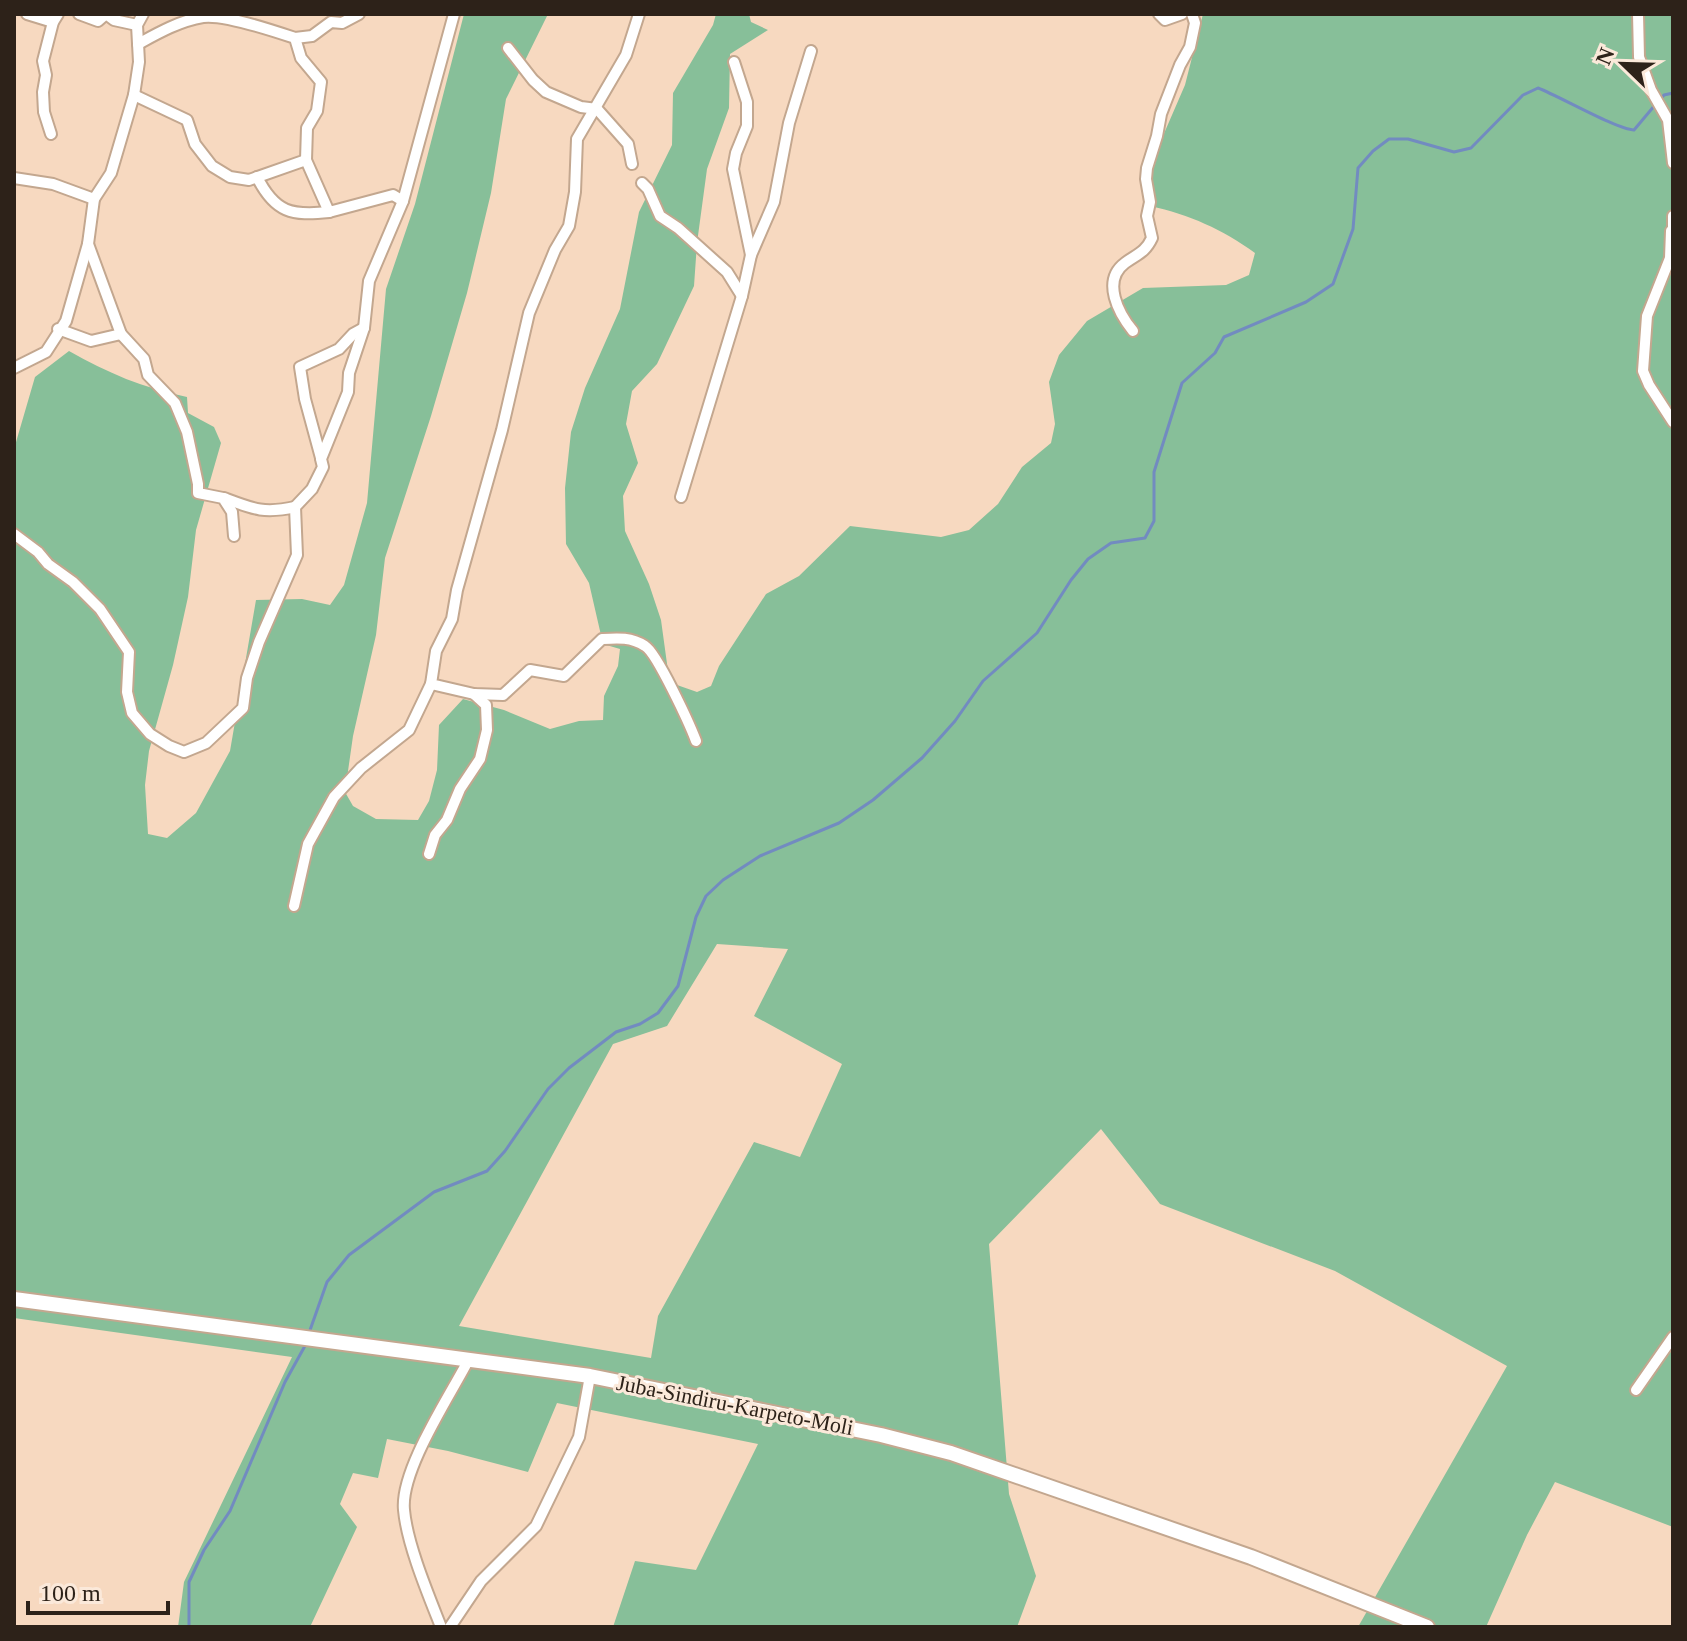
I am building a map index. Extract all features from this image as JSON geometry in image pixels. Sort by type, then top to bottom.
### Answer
[{"type":"main road","name":"Juba-Sindiru-Karpeto-Moli","points":[[14,1299],[590,1376],[807,1418],[925,1445],[1251,1557],[1427,1627]]},
{"type":"street","points":[[27,14],[56,18],[43,61],[46,75],[44,112],[51,134]]},
{"type":"street","points":[[79,14],[98,21],[106,14],[114,20],[137,25]]},
{"type":"street","points":[[14,368],[46,352],[66,321],[88,244],[94,199],[111,173],[134,95],[137,25],[143,14]]},
{"type":"street","points":[[138,44],[166,29],[204,17],[263,28],[295,38],[312,36],[331,22],[342,23],[359,14]]},
{"type":"street","points":[[321,459],[348,392],[349,373],[364,328],[369,281],[403,201],[454,14]]},
{"type":"street","points":[[294,906],[308,844],[334,797],[361,768],[409,730],[431,684],[436,651],[452,619],[457,590],[502,430],[529,313],[555,250],[569,226],[575,192],[577,139],[626,55],[639,14]]},
{"type":"street","points":[[1159,14],[1165,20],[1182,14]]},
{"type":"street","points":[[1133,331],[1113,298],[1114,286],[1121,266],[1143,253],[1152,238],[1147,216],[1150,202],[1147,168],[1161,114],[1190,47],[1195,23],[1192,14]]},
{"type":"street","points":[[1638,14],[1639,57],[1651,90],[1668,120],[1673,163]]},
{"type":"street","points":[[295,38],[301,58],[321,82],[317,111],[307,128],[306,160],[329,212]]},
{"type":"street","points":[[508,48],[546,92],[581,107],[597,109],[628,144],[632,164]]},
{"type":"street","points":[[681,497],[742,296],[751,255],[774,202],[789,123],[811,51]]},
{"type":"street","points":[[734,62],[747,102],[747,126],[733,169],[751,255]]},
{"type":"street","points":[[134,95],[187,120],[195,144],[212,166],[230,177],[249,180],[306,160]]},
{"type":"street","points":[[257,177],[274,204],[299,215],[329,212],[393,195],[403,201]]},
{"type":"street","points":[[14,178],[53,184],[94,199]]},
{"type":"street","points":[[642,183],[660,216],[727,272],[742,296]]},
{"type":"street","points":[[1673,216],[1670,258],[1647,316],[1643,371],[1673,422]]},
{"type":"street","points":[[88,244],[121,334],[144,359],[148,375],[175,403],[187,432],[198,493],[259,511],[274,513],[295,507],[312,489],[323,467],[300,367],[339,349],[353,334],[364,328]]},
{"type":"street","points":[[58,329],[91,341],[121,334]]},
{"type":"street","points":[[223,498],[232,512],[234,536]]},
{"type":"street","points":[[14,534],[73,582],[100,609],[129,652],[127,692],[132,713],[150,734],[184,752],[196,749],[217,735],[243,708],[247,678],[259,642],[297,555],[295,507]]},
{"type":"street","points":[[431,684],[474,694],[503,695],[530,670],[564,676],[602,639],[629,638],[649,647],[685,712],[696,741]]},
{"type":"street","points":[[429,854],[435,835],[447,820],[460,789],[480,759],[487,730],[486,705],[474,694]]},
{"type":"street","points":[[1636,1390],[1673,1337]]},
{"type":"street","points":[[441,1627],[420,1574],[404,1510],[405,1492],[421,1443],[469,1359]]},
{"type":"street","points":[[450,1627],[481,1581],[536,1526],[579,1437],[590,1376]]},
{"type":"green space","points":[[464,14],[548,14],[506,99],[491,193],[467,293],[385,558],[376,635],[353,736],[345,792],[353,806],[376,819],[418,820],[429,801],[437,770],[439,725],[463,699],[504,710],[550,729],[579,721],[603,720],[604,696],[618,666],[620,649],[603,644],[589,583],[566,544],[565,488],[571,432],[585,388],[620,309],[639,212],[672,145],[673,93],[713,25],[716,14],[749,14],[751,22],[768,30],[730,54],[729,108],[707,169],[694,286],[657,364],[632,391],[626,424],[638,463],[623,496],[625,531],[661,620],[668,671],[677,685],[697,692],[711,686],[719,666],[766,594],[799,576],[850,526],[941,537],[969,530],[998,504],[1022,467],[1051,443],[1055,424],[1049,382],[1059,355],[1087,321],[1143,288],[1226,285],[1249,275],[1255,253],[1205,224],[1150,206],[1143,182],[1185,85],[1203,14],[1673,14],[1673,1527],[1555,1482],[1527,1535],[1486,1627],[1358,1627],[1507,1366],[1335,1271],[1160,1204],[1101,1129],[989,1244],[1009,1494],[1036,1576],[1017,1627],[613,1627],[635,1561],[696,1570],[758,1444],[557,1403],[528,1472],[387,1439],[378,1478],[353,1473],[340,1504],[357,1527],[310,1627],[178,1627],[184,1582],[292,1357],[14,1318],[14,449],[35,377],[69,351],[126,379],[187,397],[188,413],[214,427],[221,443],[196,530],[188,597],[149,751],[145,785],[148,834],[167,838],[196,813],[230,751],[256,600],[302,599],[330,605],[344,585],[367,503],[386,289],[415,204]],"holes":[[[717,944],[788,949],[754,1016],[842,1064],[800,1157],[754,1142],[658,1316],[651,1358],[459,1326],[613,1044],[667,1026]]]},
{"type":"waterway","points":[[309,1333],[327,1282],[349,1255],[434,1192],[487,1171],[505,1151],[548,1089],[569,1068],[616,1032],[640,1024],[658,1013],[678,986],[696,917],[706,896],[723,880],[760,856],[839,823],[873,800],[922,758],[955,721],[983,681],[1037,633],[1088,559],[1111,543],[1145,538],[1154,521],[1154,472],[1182,383],[1215,353],[1224,337],[1306,302],[1333,284],[1353,229],[1358,168],[1373,151],[1389,139],[1408,139],[1454,152],[1471,148],[1523,95],[1538,88],[1626,129],[1634,130],[1655,105]]},
{"type":"waterway","points":[[1660,100],[1664,95],[1673,93]]},
{"type":"waterway","points":[[189,1627],[189,1582],[204,1550],[230,1511],[285,1382],[306,1344]]}]
